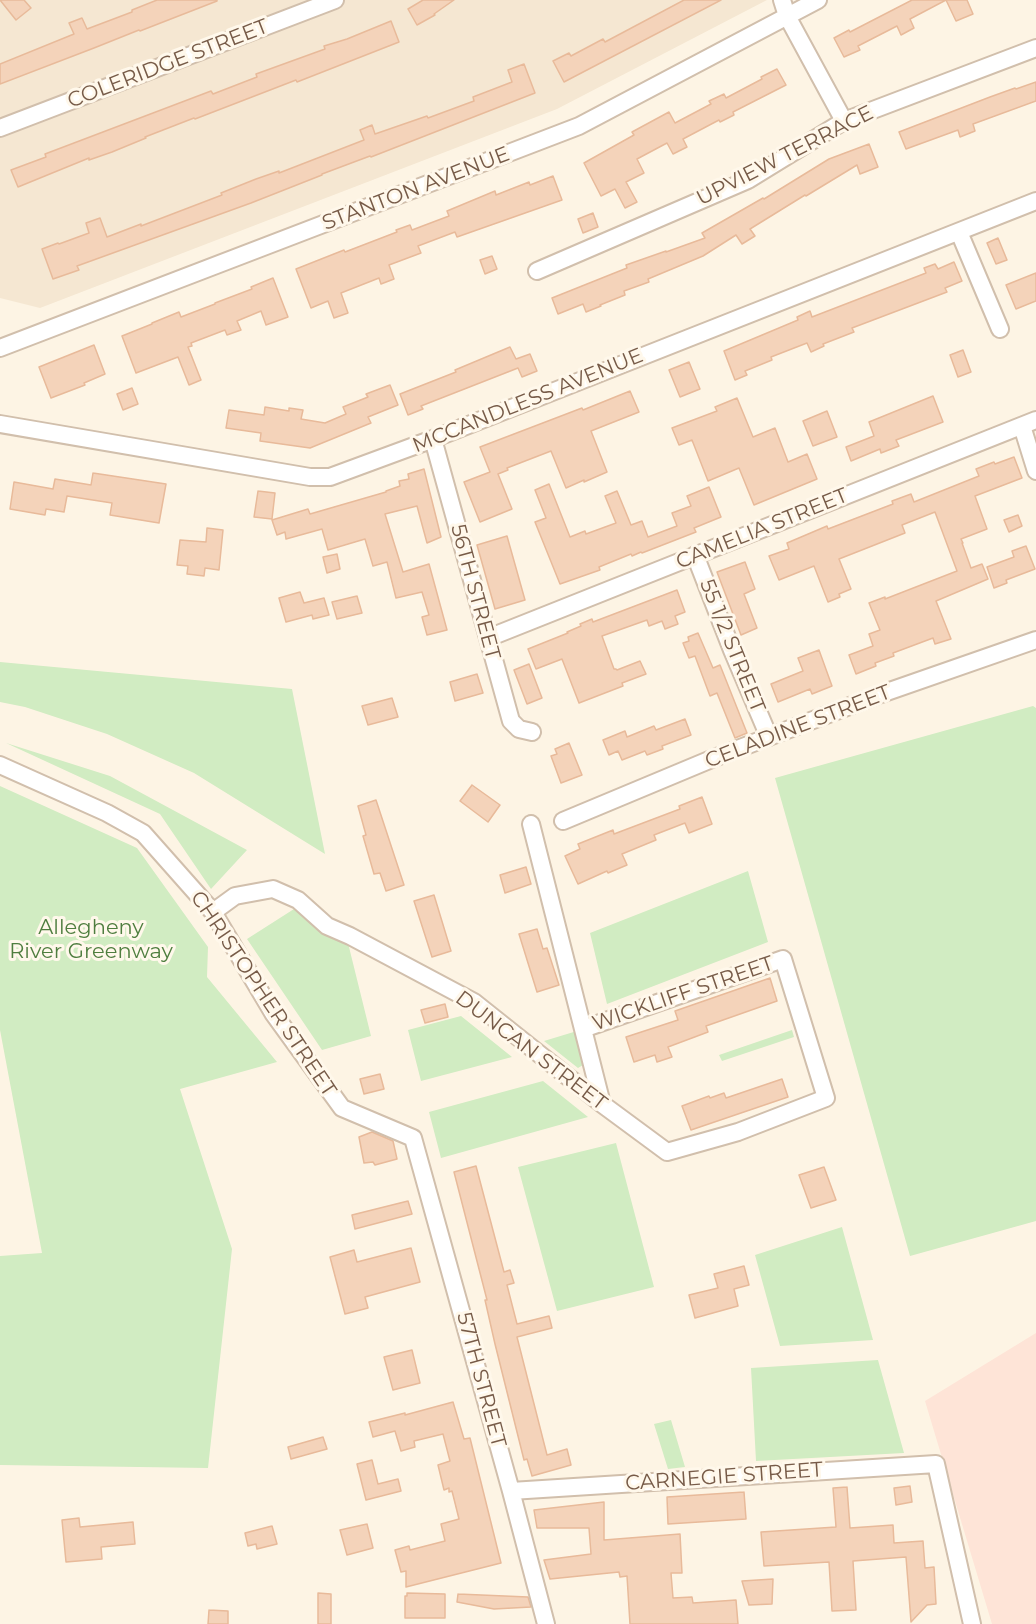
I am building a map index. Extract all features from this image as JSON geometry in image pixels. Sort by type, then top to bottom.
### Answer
[{"type":"street","name":"COLERIDGE STREET","points":[[0,128],[335,0]]},
{"type":"street","name":"STANTON AVENUE","points":[[0,348],[579,126],[785,8],[818,0]]},
{"type":"street","points":[[785,8],[844,121]]},
{"type":"street","name":"UPVIEW TERRACE","points":[[537,271],[748,180],[844,121],[1036,48]]},
{"type":"street","name":"MCCANDLESS AVENUE","points":[[0,424],[310,477],[330,477],[433,439],[1036,201]]},
{"type":"street","points":[[959,232],[1000,329]]},
{"type":"street","points":[[1029,423],[1036,471]]},
{"type":"street","name":"CAMELIA STREET","points":[[488,638],[1029,423]]},
{"type":"street","name":"56TH STREET","points":[[433,439],[511,721],[519,729],[532,732]]},
{"type":"street","name":"55 1/2 STREET","points":[[694,555],[769,737]]},
{"type":"street","name":"CELADINE STREET","points":[[563,821],[714,758],[881,694],[1036,640]]},
{"type":"street","name":"CHRISTOPHER STREET","points":[[0,765],[107,813],[143,833],[213,912],[273,1013],[342,1108],[412,1138]]},
{"type":"street","points":[[531,825],[602,1104]]},
{"type":"street","name":"DUNCAN STREET","points":[[213,912],[235,896],[273,888],[298,900],[327,926],[474,1002],[602,1104],[668,1152],[738,1132],[826,1098]]},
{"type":"street","name":"WICKLIFF STREET","points":[[583,1029],[783,959],[826,1098]]},
{"type":"street","name":"57TH STREET","points":[[412,1138],[420,1160],[546,1624]]},
{"type":"street","name":"CARNEGIE STREET","points":[[511,1491],[936,1464],[972,1624]]},
{"type":"shaded area","points":[[0,0],[767,0],[557,109],[40,308],[0,298]]},
{"type":"shaded area","points":[[1036,1333],[1036,1624],[992,1624],[925,1401]]},
{"type":"green space","points":[[0,662],[292,689],[325,854],[194,773],[107,734],[25,707],[0,702]]},
{"type":"green space","points":[[1033,706],[1036,708],[1036,1221],[910,1256],[775,778]]},
{"type":"green space","name":"Allegheny River Greenway","points":[[6,743],[110,776],[247,850],[211,889],[160,814]]},
{"type":"green space","points":[[0,786],[137,848],[208,947],[207,977],[277,1062],[180,1089],[232,1249],[208,1468],[0,1465],[0,1256],[42,1253],[0,1030]]},
{"type":"green space","points":[[748,871],[768,942],[607,1004],[590,933]]},
{"type":"green space","points":[[294,909],[348,943],[371,1036],[322,1050],[247,939]]},
{"type":"green space","points":[[461,1016],[512,1057],[421,1081],[408,1030]]},
{"type":"green space","points":[[792,1030],[794,1037],[722,1061],[719,1055]]},
{"type":"green space","points":[[577,1031],[583,1065],[578,1068],[544,1041]]},
{"type":"green space","points":[[543,1081],[588,1117],[441,1158],[429,1112]]},
{"type":"green space","points":[[616,1143],[654,1287],[557,1311],[518,1167]]},
{"type":"green space","points":[[842,1227],[873,1340],[780,1346],[755,1255]]},
{"type":"green space","points":[[878,1360],[904,1453],[756,1461],[751,1368]]},
{"type":"green space","points":[[671,1420],[685,1467],[668,1469],[654,1424]]},
{"type":"building","points":[[0,0],[24,0],[31,8],[16,20]]},
{"type":"building","points":[[157,0],[217,1],[0,84],[0,64],[74,34],[69,23],[82,18],[87,29]]},
{"type":"building","points":[[423,0],[454,0],[417,25],[408,9]]},
{"type":"building","points":[[684,0],[721,0],[564,82],[553,61],[569,53],[571,56],[603,39],[605,42]]},
{"type":"building","points":[[912,0],[946,0],[910,19],[914,28],[901,35],[897,26],[858,46],[860,50],[844,57],[834,38]]},
{"type":"building","points":[[946,0],[967,0],[973,14],[956,21]]},
{"type":"building","points":[[391,21],[399,42],[297,82],[296,80],[194,118],[18,187],[11,170],[46,157],[45,154],[211,91],[213,94],[257,77],[256,74],[325,49],[324,46]]},
{"type":"building","points":[[524,64],[535,93],[251,203],[77,266],[79,270],[53,279],[42,249],[89,233],[86,223],[100,218],[107,237],[141,224],[141,226],[222,195],[221,193],[256,179],[279,171],[279,173],[364,140],[360,130],[372,125],[375,134],[474,101],[473,97],[512,82],[508,70]]},
{"type":"building","points":[[777,69],[786,85],[733,112],[734,115],[720,122],[719,120],[683,139],[687,147],[673,154],[667,143],[637,159],[644,173],[626,182],[637,202],[625,208],[615,189],[601,196],[584,163],[634,135],[632,132],[669,112],[675,123],[711,104],[709,101],[724,94],[726,98]]},
{"type":"building","points":[[1036,82],[1036,101],[973,124],[975,131],[960,137],[958,130],[906,149],[899,132]]},
{"type":"building","points":[[869,144],[878,167],[860,174],[857,165],[750,229],[755,236],[742,244],[736,235],[703,256],[648,279],[649,282],[624,291],[625,295],[601,306],[586,312],[583,304],[558,314],[552,298],[627,268],[626,265],[705,238],[702,233],[764,199],[829,159]]},
{"type":"building","points":[[553,176],[562,200],[457,237],[455,232],[418,246],[421,253],[389,265],[394,279],[381,284],[379,278],[341,293],[348,313],[334,318],[328,301],[311,308],[296,269],[397,232],[396,230],[410,225],[412,230],[449,216],[447,211],[495,191],[496,195],[529,182],[530,185]]},
{"type":"building","points":[[593,213],[598,227],[583,233],[578,219]]},
{"type":"building","points":[[998,238],[1007,260],[996,264],[987,243]]},
{"type":"building","points":[[492,256],[497,269],[485,274],[480,260]]},
{"type":"building","points":[[954,262],[962,281],[945,288],[947,292],[852,328],[854,332],[823,344],[824,346],[811,352],[807,343],[771,357],[772,360],[745,371],[747,375],[735,380],[724,351],[798,320],[797,317],[810,311],[812,317],[926,273],[924,268],[935,264],[938,269]]},
{"type":"building","points":[[1036,273],[1036,301],[1016,309],[1006,285]]},
{"type":"building","points":[[273,278],[288,317],[266,325],[261,311],[237,321],[241,330],[227,335],[225,330],[191,343],[192,346],[188,347],[201,380],[189,385],[178,357],[136,373],[122,336],[179,312],[181,317],[215,304]]},
{"type":"building","points":[[94,345],[105,374],[84,383],[85,385],[51,398],[39,367]]},
{"type":"building","points":[[510,347],[516,359],[530,354],[537,371],[522,377],[518,368],[421,406],[423,409],[408,415],[400,394]]},
{"type":"building","points":[[963,350],[971,372],[958,377],[950,355]]},
{"type":"building","points":[[689,362],[700,389],[680,397],[669,370]]},
{"type":"building","points":[[390,385],[398,405],[368,417],[371,423],[310,448],[260,441],[261,433],[226,428],[229,410],[264,415],[265,407],[289,411],[289,408],[303,410],[301,419],[325,423],[346,414],[343,407],[368,397],[366,394]]},
{"type":"building","points":[[132,388],[138,404],[123,410],[117,394]]},
{"type":"building","points":[[630,391],[639,412],[591,431],[607,472],[566,488],[551,451],[507,468],[508,470],[498,474],[512,509],[480,522],[464,482],[490,472],[480,447]]},
{"type":"building","points":[[933,396],[943,422],[896,440],[899,446],[881,453],[880,449],[851,461],[846,447],[874,436],[869,422]]},
{"type":"building","points":[[737,398],[753,437],[775,428],[788,462],[807,454],[817,479],[754,505],[739,468],[708,481],[692,440],[679,445],[672,428],[717,411],[715,407]]},
{"type":"building","points":[[827,411],[837,437],[813,446],[803,421]]},
{"type":"building","points":[[1014,457],[1022,478],[975,496],[987,529],[961,539],[971,568],[982,564],[988,579],[936,601],[951,639],[935,644],[933,638],[893,653],[894,656],[875,663],[876,666],[856,674],[849,655],[873,646],[869,634],[880,630],[869,603],[957,571],[935,512],[902,525],[905,533],[839,559],[851,589],[828,602],[814,566],[779,580],[769,556],[789,549],[787,543],[827,526],[828,529],[893,504],[892,501],[911,494],[914,502],[979,476],[976,469]]},
{"type":"building","points":[[424,469],[441,537],[427,543],[417,506],[385,514],[403,572],[429,564],[447,630],[427,635],[422,617],[429,615],[422,592],[396,598],[387,562],[373,566],[365,539],[328,550],[322,529],[286,539],[285,532],[277,535],[272,520],[308,509],[310,514],[386,492],[400,486],[399,481],[409,479],[408,474]]},
{"type":"building","points":[[93,473],[166,484],[159,523],[110,515],[112,503],[67,496],[64,512],[46,509],[45,515],[10,509],[14,482],[53,489],[55,479],[91,485]]},
{"type":"building","points":[[549,484],[570,537],[616,523],[605,496],[617,491],[631,525],[642,521],[648,537],[677,526],[672,513],[691,506],[687,496],[709,487],[721,517],[694,528],[696,532],[642,553],[632,556],[631,554],[599,567],[600,570],[560,584],[535,522],[546,518],[535,490]]},
{"type":"building","points":[[258,491],[275,493],[272,519],[254,517]]},
{"type":"building","points":[[1018,515],[1022,526],[1009,532],[1004,520]]},
{"type":"building","points":[[207,528],[223,530],[219,570],[205,568],[204,576],[187,574],[188,566],[177,565],[180,540],[206,542]]},
{"type":"building","points":[[507,536],[525,600],[495,609],[477,545]]},
{"type":"building","points":[[1026,546],[1035,569],[1006,580],[1007,583],[994,588],[987,567],[1014,557],[1012,551]]},
{"type":"building","points":[[337,554],[340,569],[327,573],[323,557]]},
{"type":"building","points":[[745,562],[755,589],[744,594],[757,628],[741,635],[717,572]]},
{"type":"building","points":[[677,590],[685,612],[675,616],[678,624],[665,629],[662,621],[649,626],[647,620],[602,636],[614,669],[617,670],[640,661],[646,674],[622,683],[623,686],[579,703],[562,659],[536,669],[528,649],[568,633],[592,619],[593,622]]},
{"type":"building","points":[[300,592],[304,603],[324,598],[329,615],[313,619],[312,615],[286,622],[279,598]]},
{"type":"building","points":[[357,596],[362,613],[337,619],[332,602]]},
{"type":"building","points":[[698,633],[713,668],[720,665],[747,733],[735,738],[717,693],[710,696],[695,656],[689,658],[683,643],[689,641],[688,637]]},
{"type":"building","points":[[819,650],[832,686],[812,694],[810,689],[778,702],[771,684],[803,671],[798,658]]},
{"type":"building","points":[[529,664],[542,698],[527,704],[514,670]]},
{"type":"building","points":[[477,674],[483,693],[455,701],[450,682]]},
{"type":"building","points":[[392,698],[398,717],[368,725],[362,706]]},
{"type":"building","points":[[685,719],[691,735],[662,746],[663,749],[647,755],[645,751],[622,760],[618,751],[609,755],[603,740],[625,731],[627,737],[654,726],[656,730]]},
{"type":"building","points":[[569,743],[582,775],[561,783],[551,756],[557,754],[555,749]]},
{"type":"building","points":[[472,785],[500,805],[488,822],[460,801]]},
{"type":"building","points":[[702,797],[712,824],[689,833],[685,823],[654,835],[656,840],[622,854],[627,865],[578,884],[565,856],[580,849],[578,844],[613,830],[614,834],[680,809],[679,806]]},
{"type":"building","points":[[376,800],[404,885],[386,891],[380,873],[374,874],[363,836],[366,835],[358,806]]},
{"type":"building","points":[[526,867],[531,884],[505,893],[500,875]]},
{"type":"building","points":[[434,895],[451,951],[432,957],[414,901]]},
{"type":"building","points":[[537,929],[543,949],[547,948],[559,985],[537,992],[519,934]]},
{"type":"building","points":[[770,978],[777,1001],[706,1026],[708,1032],[668,1047],[672,1057],[657,1062],[655,1055],[634,1062],[626,1037],[678,1020],[675,1011]]},
{"type":"building","points":[[445,1004],[448,1017],[425,1023],[421,1010]]},
{"type":"building","points":[[380,1074],[384,1089],[364,1094],[360,1079]]},
{"type":"building","points":[[782,1079],[788,1097],[691,1130],[682,1106],[724,1093],[726,1098]]},
{"type":"building","points":[[372,1132],[393,1141],[397,1159],[375,1165],[373,1162],[364,1163],[359,1137]]},
{"type":"building","points":[[476,1166],[504,1272],[510,1270],[514,1283],[507,1285],[517,1324],[549,1316],[552,1328],[517,1337],[547,1455],[567,1449],[571,1465],[532,1476],[527,1459],[524,1460],[495,1344],[485,1300],[487,1300],[454,1172]]},
{"type":"building","points":[[824,1167],[836,1200],[811,1208],[799,1175]]},
{"type":"building","points":[[408,1201],[412,1214],[355,1229],[352,1215]]},
{"type":"building","points":[[411,1248],[420,1282],[365,1297],[368,1308],[345,1314],[330,1257],[354,1250],[357,1262]]},
{"type":"building","points":[[744,1266],[749,1285],[734,1289],[738,1306],[695,1318],[689,1295],[718,1288],[714,1274]]},
{"type":"building","points":[[412,1350],[420,1383],[393,1390],[384,1357]]},
{"type":"building","points":[[453,1402],[464,1439],[470,1438],[501,1563],[406,1587],[406,1571],[401,1572],[395,1550],[409,1546],[410,1550],[445,1541],[441,1524],[459,1519],[452,1491],[449,1492],[449,1488],[444,1490],[438,1465],[450,1461],[443,1434],[414,1441],[415,1447],[401,1451],[395,1431],[373,1437],[369,1422]]},
{"type":"building","points":[[323,1437],[327,1449],[291,1459],[288,1447]]},
{"type":"building","points":[[372,1460],[378,1484],[398,1479],[401,1491],[366,1500],[357,1464]]},
{"type":"building","points":[[910,1486],[912,1502],[896,1505],[894,1488]]},
{"type":"building","points":[[847,1487],[850,1528],[893,1525],[894,1543],[923,1541],[925,1568],[934,1567],[936,1604],[927,1605],[911,1622],[906,1557],[853,1561],[856,1610],[832,1611],[829,1562],[764,1566],[761,1532],[836,1527],[833,1488]]},
{"type":"building","points":[[744,1492],[746,1519],[668,1524],[667,1497]]},
{"type":"building","points":[[604,1502],[604,1540],[680,1534],[682,1573],[671,1573],[673,1598],[692,1597],[693,1603],[736,1600],[738,1624],[630,1624],[627,1576],[620,1577],[619,1572],[550,1579],[544,1560],[591,1554],[589,1528],[537,1528],[534,1510]]},
{"type":"building","points":[[79,1518],[80,1527],[133,1522],[135,1544],[101,1547],[102,1559],[66,1562],[62,1520]]},
{"type":"building","points":[[367,1524],[373,1548],[347,1555],[340,1530]]},
{"type":"building","points":[[272,1526],[277,1544],[257,1549],[256,1544],[248,1546],[245,1533]]},
{"type":"building","points":[[773,1579],[772,1604],[749,1605],[742,1581]]},
{"type":"building","points":[[318,1593],[331,1594],[331,1624],[318,1624]]},
{"type":"building","points":[[407,1593],[445,1594],[445,1618],[405,1618]]},
{"type":"building","points":[[458,1594],[528,1597],[531,1607],[494,1609],[457,1602]]},
{"type":"building","points":[[209,1610],[228,1611],[228,1624],[208,1624]]}]
